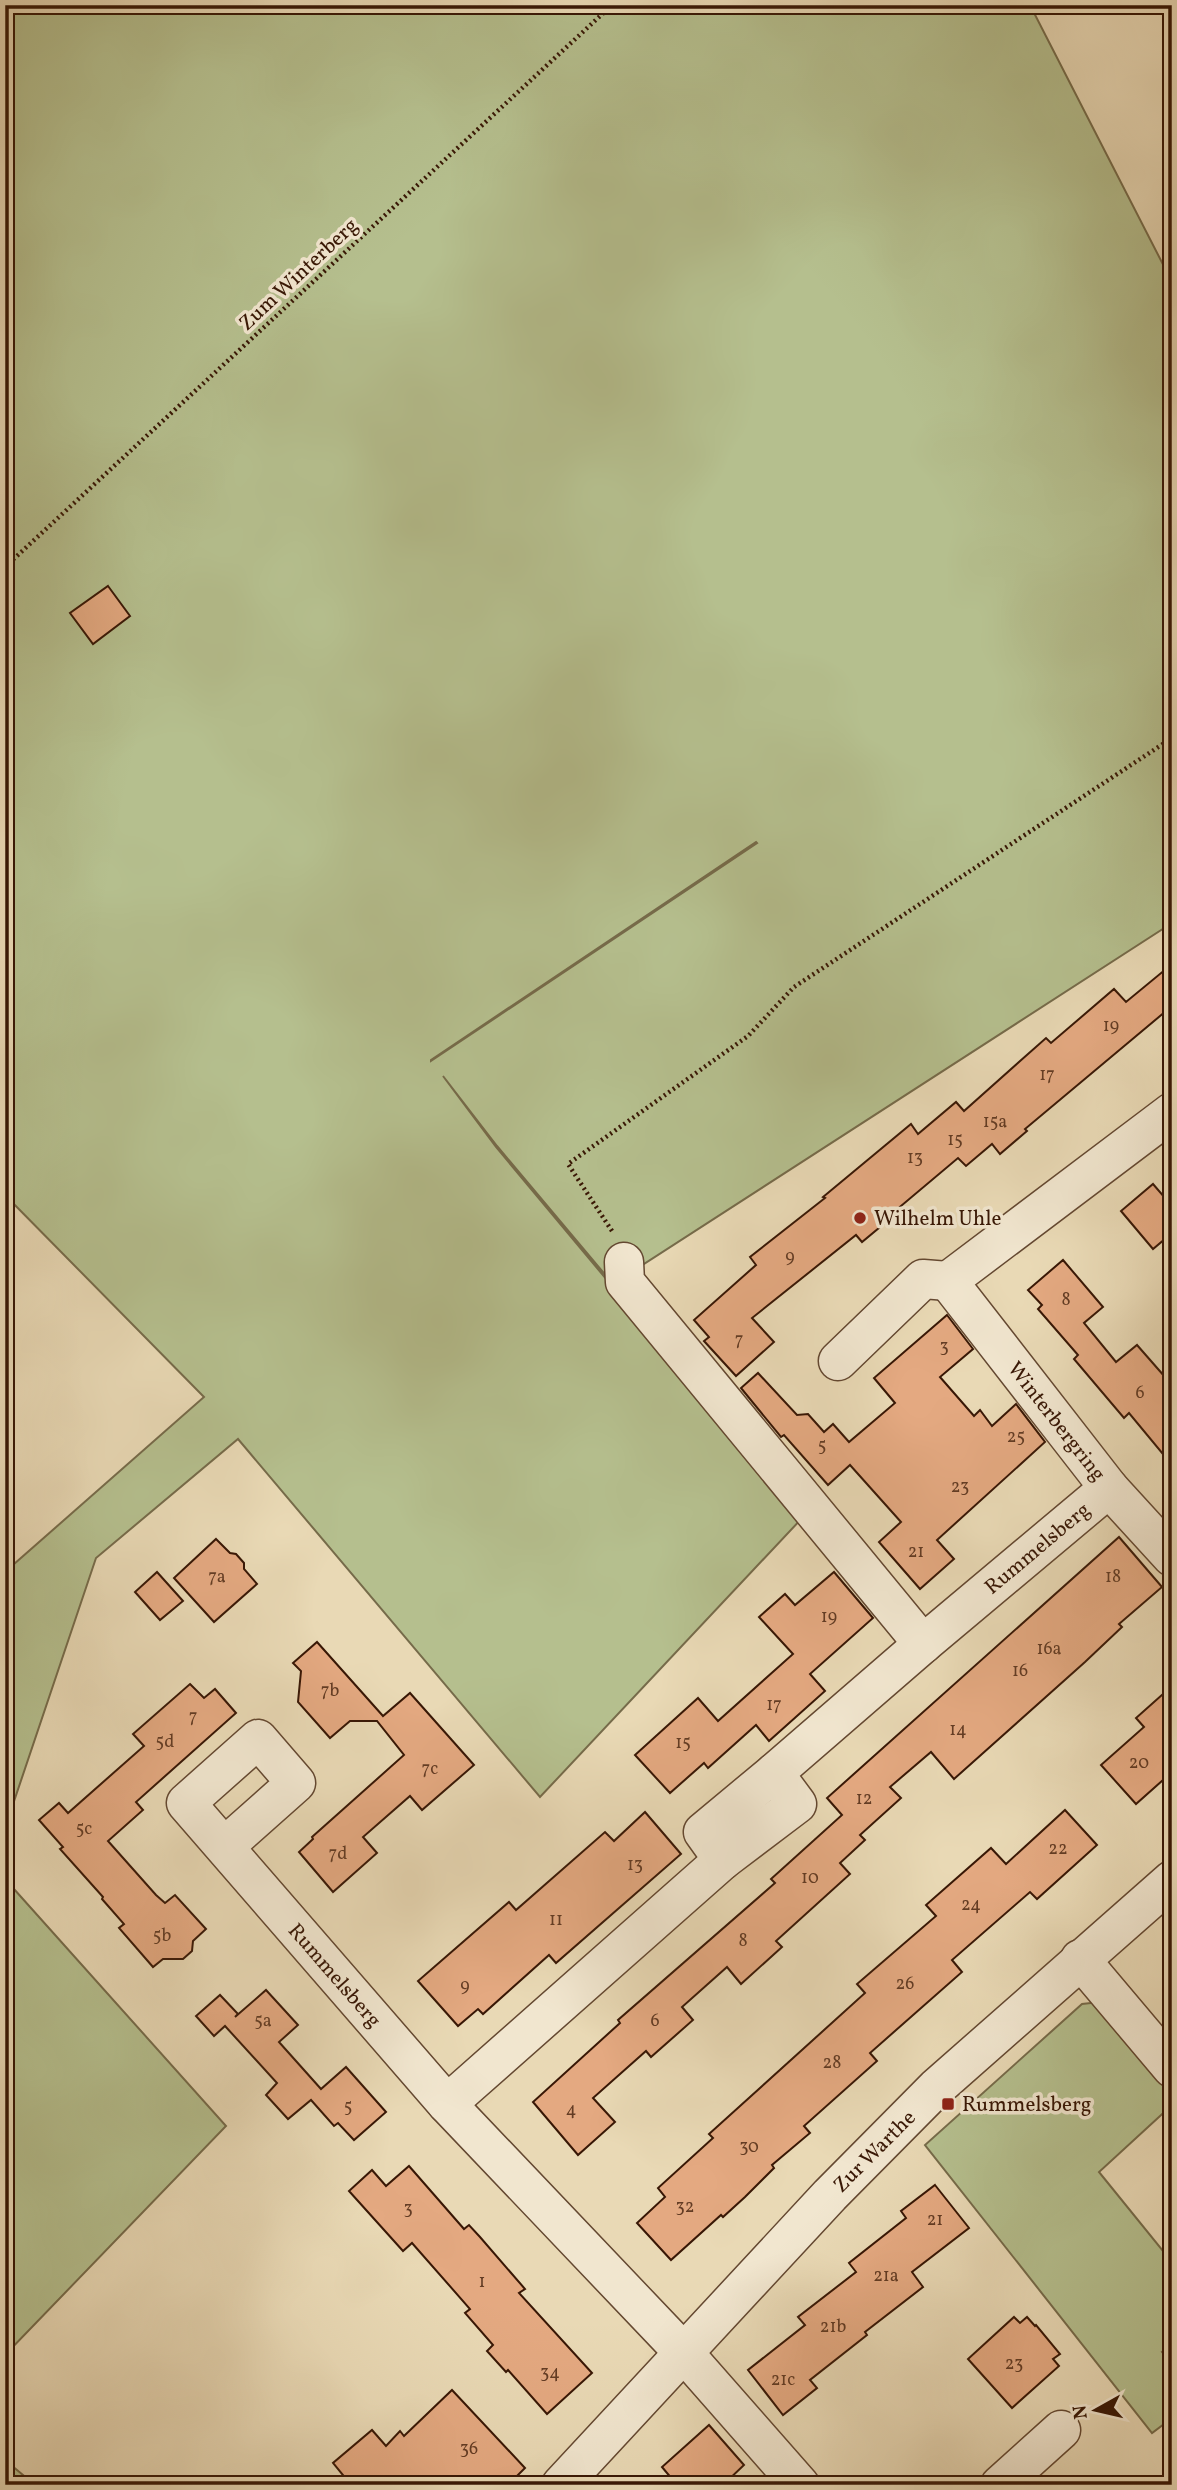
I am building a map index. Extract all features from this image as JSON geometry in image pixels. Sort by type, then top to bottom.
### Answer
[{"type":"street","points":[[838,1361],[923,1279],[948,1280],[1172,1112]]},
{"type":"street","points":[[624,1262],[625,1282],[923,1644]]},
{"type":"street","name":"Winterbergring","points":[[948,1280],[1109,1488],[1172,1557]]},
{"type":"street","name":"Rummelsberg","points":[[447,2104],[723,1860],[797,1804],[775,1773],[1109,1488]]},
{"type":"street","name":"Rummelsberg","points":[[224,1847],[447,2104],[684,2353]]},
{"type":"street","name":"Zur Warthe","points":[[561,2485],[830,2195],[936,2088],[1172,1880]]},
{"type":"street","points":[[1080,1959],[1172,2068]]},
{"type":"street","points":[[684,2353],[800,2485]]},
{"type":"street","points":[[1000,2485],[1061,2430]]},
{"type":"path","name":"Zum Winterberg","points":[[5,567],[612,5]]},
{"type":"path","points":[[624,1262],[611,1228],[568,1164],[748,1036],[794,987],[1172,738]]},
{"type":"green space","points":[[5,5],[1030,5],[1172,282],[1172,923],[613,1284],[497,1146],[443,1076],[496,1147],[804,1516],[540,1797],[238,1439],[96,1558],[5,1828],[5,1572],[204,1397],[5,1195]],"holes":[[[756,842],[757,843],[431,1061]]]},
{"type":"green space","points":[[5,1879],[226,2126],[5,2355]]},
{"type":"green space","points":[[1100,2002],[1172,2094],[1172,2105],[1099,2172],[1172,2262],[1172,2344],[1162,2352],[1172,2364],[1172,2418],[1152,2433],[925,2145],[1082,2004]]},
{"type":"green space","points":[[5,2460],[35,2485],[5,2485]]},
{"type":"building","points":[[108,586],[130,616],[93,644],[70,613]]},
{"type":"building","points":[[1172,964],[1172,1006],[1025,1129],[1027,1131],[1000,1154],[992,1144],[966,1166],[958,1158],[862,1242],[856,1235],[752,1318],[774,1342],[736,1376],[704,1341],[709,1337],[694,1320],[756,1265],[750,1257],[825,1198],[823,1197],[911,1124],[918,1134],[956,1102],[964,1111],[1046,1038],[1051,1043],[1114,989],[1126,1002]]},
{"type":"building","points":[[1153,1184],[1172,1206],[1172,1233],[1153,1249],[1121,1211]]},
{"type":"building","points":[[1063,1260],[1103,1307],[1084,1323],[1116,1362],[1137,1345],[1172,1385],[1172,1465],[1129,1413],[1124,1418],[1074,1359],[1078,1355],[1038,1309],[1042,1305],[1028,1290]]},
{"type":"building","points":[[947,1315],[973,1349],[940,1377],[974,1416],[980,1410],[992,1426],[1016,1404],[1045,1442],[937,1540],[954,1559],[920,1589],[879,1542],[901,1522],[850,1465],[828,1485],[784,1435],[781,1437],[741,1388],[758,1373],[797,1415],[808,1414],[824,1432],[833,1424],[849,1442],[895,1403],[874,1378]]},
{"type":"building","points":[[1119,1537],[1162,1587],[1119,1624],[1122,1627],[1085,1662],[954,1779],[931,1752],[890,1787],[901,1798],[860,1835],[865,1840],[840,1863],[850,1874],[776,1941],[782,1947],[741,1984],[727,1967],[682,2007],[693,2020],[651,2057],[646,2051],[593,2098],[615,2122],[578,2155],[533,2102],[620,2023],[618,2020],[775,1883],[771,1879],[842,1815],[827,1798]]},
{"type":"building","points":[[216,1539],[230,1553],[236,1554],[257,1584],[214,1622],[174,1578]]},
{"type":"building","points":[[157,1572],[183,1601],[160,1620],[135,1592]]},
{"type":"building","points":[[834,1572],[873,1618],[810,1674],[825,1691],[769,1741],[756,1725],[708,1768],[704,1763],[670,1793],[635,1755],[698,1698],[718,1721],[793,1654],[759,1617],[785,1594],[795,1605]]},
{"type":"building","points":[[317,1642],[383,1716],[410,1693],[474,1765],[422,1810],[410,1796],[363,1837],[377,1853],[333,1892],[299,1852],[312,1837],[404,1755],[377,1721],[350,1721],[330,1738],[298,1702],[301,1671],[293,1663]]},
{"type":"building","points":[[190,1684],[204,1698],[215,1689],[236,1713],[136,1802],[143,1810],[108,1841],[156,1895],[165,1903],[175,1895],[206,1929],[193,1941],[192,1951],[183,1959],[163,1959],[153,1967],[119,1928],[124,1924],[39,1820],[59,1803],[68,1813],[144,1746],[133,1734]]},
{"type":"building","points":[[1172,1686],[1172,1772],[1136,1804],[1101,1765],[1144,1727],[1136,1718]]},
{"type":"building","points":[[1065,1810],[1097,1845],[1037,1899],[1030,1892],[952,1960],[962,1972],[870,2053],[877,2061],[804,2126],[810,2133],[772,2165],[774,2168],[745,2197],[671,2260],[637,2223],[665,2197],[658,2188],[713,2138],[709,2134],[865,1993],[857,1984],[936,1916],[926,1905],[991,1848],[1006,1864]]},
{"type":"building","points":[[645,1812],[681,1854],[556,1963],[549,1955],[483,2014],[478,2009],[458,2026],[418,1981],[509,1902],[516,1910],[605,1832],[614,1841]]},
{"type":"building","points":[[266,1990],[298,2025],[279,2042],[321,2089],[346,2067],[386,2112],[354,2140],[338,2123],[334,2126],[311,2100],[288,2119],[266,2095],[277,2083],[225,2026],[214,2036],[196,2016],[220,1995],[238,2014],[235,2017]]},
{"type":"building","points":[[409,2166],[464,2229],[469,2225],[480,2237],[525,2289],[519,2293],[592,2373],[547,2414],[508,2370],[506,2372],[487,2351],[493,2345],[465,2313],[470,2309],[412,2243],[403,2251],[349,2191],[372,2170],[386,2186]]},
{"type":"building","points":[[935,2185],[969,2228],[912,2272],[923,2287],[865,2332],[867,2335],[810,2380],[817,2388],[783,2415],[748,2370],[805,2325],[798,2317],[856,2272],[849,2263],[906,2218],[901,2211]]},
{"type":"building","points":[[1014,2317],[1020,2323],[1027,2317],[1060,2354],[1053,2359],[1059,2366],[1012,2408],[968,2359]]},
{"type":"building","points":[[452,2390],[525,2468],[508,2485],[351,2485],[333,2463],[372,2430],[386,2446],[400,2431],[404,2436]]},
{"type":"building","points":[[709,2425],[744,2465],[723,2485],[677,2485],[662,2467]]},
{"type":"place","name":"Wilhelm Uhle","points":[[860,1218]]},
{"type":"place","name":"Rummelsberg","points":[[948,2104]]}]
